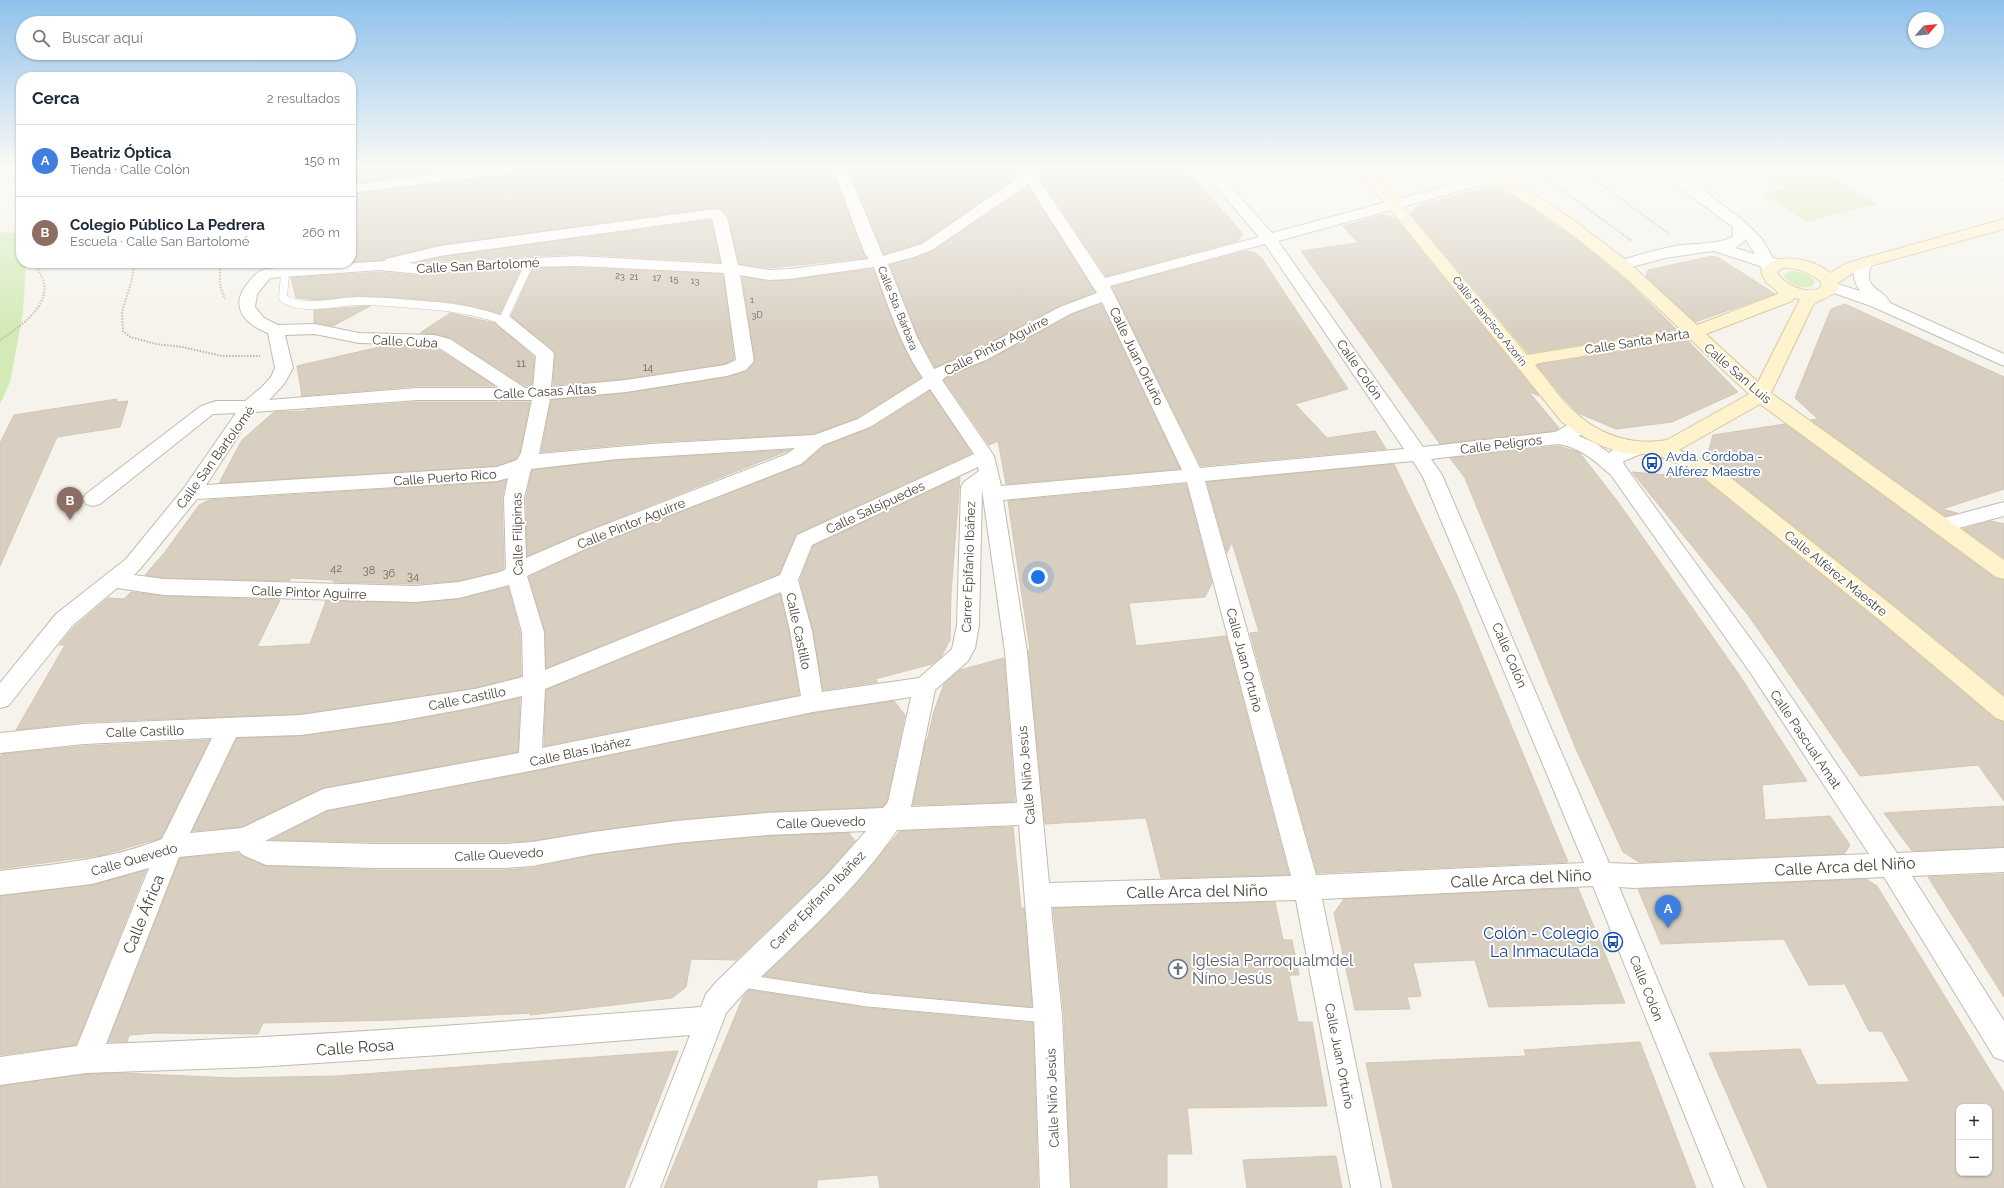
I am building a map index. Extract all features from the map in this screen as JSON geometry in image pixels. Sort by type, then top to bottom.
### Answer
[{"type":"main road","name":"Calle Francisco Azorín","points":[[1410,224],[1569,418],[1578,426],[1610,441],[1647,449]]},
{"type":"main road","name":"Calle San Luis","points":[[1569,224],[1621,264],[1761,395],[2004,571]]},
{"type":"main road","points":[[1859,264],[1830,284],[1825,293],[1815,295],[1798,294],[1787,289],[1772,279],[1769,272],[1772,265],[1792,263],[1809,267],[1831,268],[1859,264],[2002,224]]},
{"type":"main road","points":[[1809,267],[1825,276],[1830,284]]},
{"type":"main road","name":"Calle Santa Marta","points":[[1526,365],[1527,362],[1534,358],[1693,333],[1786,297],[1787,289]]},
{"type":"main road","points":[[1647,449],[1673,445],[1761,395],[1806,303],[1815,295]]},
{"type":"main road","name":"Calle Alférez Maestre","points":[[1647,449],[1690,461],[1710,472],[1890,616],[2004,711]]},
{"type":"street","points":[[379,265],[440,251],[630,224]]},
{"type":"street","points":[[722,224],[731,269]]},
{"type":"street","name":"Calle Sta. Bárbara","points":[[862,224],[873,254],[879,261],[909,337],[923,366],[932,380]]},
{"type":"street","name":"Calle San Bartolomé","points":[[356,266],[379,265],[421,269],[530,262],[606,262],[731,269],[769,274],[789,274],[868,264],[909,254],[927,247],[957,224]]},
{"type":"street","name":"Calle Juan Ortuño","points":[[1062,224],[1104,289],[1194,474],[1307,888],[1366,1188]]},
{"type":"street","name":"Calle Colón","points":[[1256,224],[1268,238],[1419,454],[1432,475],[1601,874],[1728,1188]]},
{"type":"street","name":"Calle Pintor Aguirre","points":[[115,580],[164,587],[408,594],[465,589],[499,581],[537,561],[590,538],[794,460],[816,441],[864,423],[932,380],[942,371],[980,356],[1046,319],[1086,302],[1104,289],[1268,238],[1320,224]]},
{"type":"street","points":[[1621,264],[1692,248],[1719,248],[1732,244],[1740,238],[1741,226]]},
{"type":"street","points":[[1741,226],[1757,242],[1772,265]]},
{"type":"street","points":[[1719,248],[1772,265]]},
{"type":"street","points":[[1859,264],[1860,277],[1867,289],[1878,300],[1912,319]]},
{"type":"street","name":"Calle San Bartolomé","points":[[274,270],[316,268]]},
{"type":"street","name":"Calle Casas Altas","points":[[94,499],[206,410],[216,407],[249,407],[417,394],[540,394],[626,386],[740,366],[745,361],[745,357],[731,269]]},
{"type":"street","points":[[274,270],[249,293],[248,298],[249,311],[257,323],[276,330]]},
{"type":"street","points":[[1830,284],[2000,355]]},
{"type":"street","name":"Calle Filipinas","points":[[503,320],[545,354],[540,394],[541,400],[530,453],[519,473],[514,498],[516,573],[533,632],[534,684],[530,761]]},
{"type":"street","name":"Calle Cuba","points":[[276,330],[315,328],[359,338],[434,340],[444,343],[521,394]]},
{"type":"street","name":"Calle San Bartolomé","points":[[0,699],[64,620],[133,564],[192,493],[249,407],[268,391],[278,380],[284,368],[276,330]]},
{"type":"street","name":"Calle Niño Jesús","points":[[932,380],[988,474],[998,518],[1016,652],[1029,814],[1038,895],[1048,1016],[1055,1188]]},
{"type":"street","name":"Calle Peligros","points":[[988,474],[1194,474],[1419,454],[1558,438],[1573,432],[1578,426]]},
{"type":"street","name":"Calle Pascual Amat","points":[[1558,438],[1571,439],[1585,445],[1603,457],[1618,470],[1760,669],[1890,864],[2004,1048]]},
{"type":"street","name":"Calle Puerto Rico","points":[[192,493],[497,474],[509,472],[523,465],[551,460],[655,449],[749,446],[816,441]]},
{"type":"street","points":[[1618,470],[1613,461],[1615,457],[1622,452],[1647,449]]},
{"type":"street","name":"Calle Salsipuedes","points":[[788,580],[804,540],[988,474]]},
{"type":"street","name":"Carrer Epifanio Ibáñez","points":[[645,1188],[716,1004],[724,992],[755,965],[846,873],[890,820],[898,806],[925,686],[960,655],[964,648],[968,625],[971,487],[988,474]]},
{"type":"street","points":[[1940,526],[2002,511]]},
{"type":"street","name":"Calle Castillo","points":[[0,742],[84,734],[301,725],[475,698],[534,684],[788,580],[801,630],[813,703]]},
{"type":"street","name":"Calle Blas Ibáñez","points":[[244,839],[323,800],[530,761],[813,703],[925,686]]},
{"type":"street","name":"Calle África","points":[[86,1058],[164,861],[173,846],[228,729]]},
{"type":"street","name":"Calle Quevedo","points":[[0,883],[92,872],[144,858],[173,846],[244,839],[252,847],[266,853],[376,856],[505,856],[532,854],[593,843],[676,832],[766,824],[1029,814]]},
{"type":"street","name":"Calle Arca del Niño","points":[[1038,895],[1307,888],[1601,874],[1634,876],[2004,860]]},
{"type":"street","name":"Calle Rosa","points":[[0,1071],[86,1058],[279,1051],[441,1041],[710,1020]]},
{"type":"lane","points":[[274,270],[283,298],[291,303],[326,305],[357,301],[439,306],[481,313],[503,320],[530,262]]},
{"type":"lane","points":[[738,980],[868,1000],[1048,1016]]},
{"type":"path","points":[[1608,224],[1630,241],[1637,240]]},
{"type":"path","points":[[1657,224],[1667,232],[1660,234]]},
{"type":"path","points":[[0,340],[30,318],[42,298],[44,282],[37,268]]},
{"type":"path","points":[[133,268],[132,279],[122,312],[123,331],[130,337],[156,344],[182,347],[222,356],[282,356]]},
{"type":"green space","points":[[0,232],[16,233],[16,268],[26,268],[23,313],[10,382],[0,404]]},
{"type":"green space","points":[[1790,271],[1801,272],[1808,275],[1815,283],[1808,287],[1794,285],[1784,276]]},
{"type":"building","points":[[356,224],[593,224],[440,245],[386,258],[384,260],[356,262]]},
{"type":"building","points":[[678,224],[712,224],[720,262],[577,254],[418,262],[440,257]]},
{"type":"building","points":[[730,224],[853,224],[866,258],[769,268],[739,264]]},
{"type":"building","points":[[871,224],[948,224],[921,243],[884,254]]},
{"type":"building","points":[[972,224],[1052,224],[1095,292],[1059,306],[973,351],[935,367],[918,336],[890,265],[933,251]]},
{"type":"building","points":[[1071,224],[1235,224],[1243,234],[1237,241],[1106,276]]},
{"type":"building","points":[[1349,224],[1400,224],[1539,396],[1528,391],[1559,428],[1555,431],[1440,444],[1301,251],[1358,243],[1343,226]]},
{"type":"building","points":[[1420,224],[1554,224],[1582,244],[1631,285],[1676,329],[1528,353]]},
{"type":"building","points":[[1246,251],[1256,253],[1259,257],[1261,257],[1348,389],[1295,404],[1327,438],[1375,431],[1386,449],[1201,466],[1112,287]]},
{"type":"building","points":[[1712,256],[1719,258],[1775,294],[1695,322],[1646,277],[1648,270]]},
{"type":"building","points":[[533,268],[577,268],[723,274],[734,359],[725,364],[626,379],[553,385],[555,353],[511,316]]},
{"type":"building","points":[[521,269],[500,314],[455,303],[398,298],[358,296],[319,300],[296,298],[291,278],[379,272],[421,276]]},
{"type":"building","points":[[873,269],[900,339],[921,378],[857,418],[814,434],[651,442],[541,452],[551,400],[626,393],[727,377],[747,371],[755,361],[742,277],[769,281],[789,280]]},
{"type":"building","points":[[1101,304],[1180,469],[1006,484],[998,441],[989,445],[944,380],[949,376],[987,361],[1073,314]]},
{"type":"building","points":[[1845,304],[2004,377],[2004,489],[1942,509],[1957,513],[1945,516],[1811,420],[1818,419],[1795,398],[1831,309]]},
{"type":"building","points":[[370,306],[333,326],[314,323],[314,310]]},
{"type":"building","points":[[450,313],[495,323],[534,357],[532,386],[525,386],[451,338],[434,334],[420,333]]},
{"type":"building","points":[[1688,341],[1738,392],[1672,422],[1616,429],[1578,413],[1537,365]]},
{"type":"building","points":[[388,345],[433,346],[495,386],[417,386],[302,396],[297,366]]},
{"type":"building","points":[[930,391],[972,453],[796,534],[779,574],[546,668],[545,632],[529,577],[599,544],[802,465],[824,446],[871,428]]},
{"type":"building","points":[[117,399],[116,402],[128,401],[120,427],[57,437],[0,566],[0,443],[14,415]]},
{"type":"building","points":[[417,402],[530,402],[520,452],[516,459],[497,466],[219,483],[242,440],[274,412]]},
{"type":"building","points":[[1785,424],[1995,578],[2004,580],[2004,695],[1899,609],[1718,466],[1706,460],[1713,435]]},
{"type":"building","points":[[1558,446],[1579,452],[1618,502],[1740,676],[1807,781],[1762,785],[1765,820],[1830,816],[1850,845],[1844,854],[1639,862],[1623,852],[1576,749],[1465,478],[1450,458]]},
{"type":"building","points":[[790,450],[583,532],[527,556],[526,498],[532,470],[618,460]]},
{"type":"building","points":[[1394,464],[1456,593],[1568,862],[1317,873],[1250,633],[1259,632],[1232,542],[1227,553],[1207,482]]},
{"type":"building","points":[[1632,472],[1702,478],[1881,623],[1995,719],[2004,722],[2004,801],[1978,765],[1860,776],[1748,615]]},
{"type":"building","points":[[960,477],[951,593],[950,640],[941,657],[932,664],[875,679],[878,682],[823,690],[813,631],[800,580],[813,546]]},
{"type":"building","points":[[506,480],[502,498],[504,568],[499,571],[459,581],[415,584],[333,582],[334,580],[291,578],[289,581],[164,578],[145,575],[165,552],[199,505],[209,500],[497,482]]},
{"type":"building","points":[[1186,484],[1212,583],[1205,597],[1129,603],[1136,646],[1226,636],[1289,875],[1161,878],[1146,818],[1045,824],[1028,651],[1030,650],[1008,501]]},
{"type":"building","points":[[1991,521],[2004,524],[2004,558],[1963,529]]},
{"type":"building","points":[[508,587],[520,632],[521,676],[475,688],[301,714],[84,722],[16,730],[65,645],[59,645],[73,628],[108,598],[124,599],[131,592],[164,596],[280,600],[257,647],[310,644],[326,601],[415,603],[459,599]]},
{"type":"building","points":[[780,594],[789,631],[799,695],[544,746],[546,690]]},
{"type":"building","points":[[1004,658],[1015,802],[913,805],[926,740],[927,741],[934,711],[944,684],[960,670]]},
{"type":"building","points":[[520,698],[518,752],[323,788],[242,827],[192,831],[237,738],[301,736],[394,723]]},
{"type":"building","points":[[894,701],[905,715],[887,801],[882,807],[766,812],[676,820],[532,841],[376,842],[271,840],[327,811],[530,772],[813,713]]},
{"type":"building","points":[[210,740],[161,838],[102,855],[0,869],[0,757],[2,754],[84,746]]},
{"type":"building","points":[[2004,806],[2004,847],[1912,851],[1884,813]]},
{"type":"building","points":[[1013,827],[1021,908],[1024,908],[1032,1007],[869,992],[764,976],[845,897],[900,831]]},
{"type":"building","points":[[849,833],[855,841],[825,875],[736,960],[691,959],[686,987],[672,998],[530,1015],[530,1013],[395,1020],[263,1023],[258,1034],[156,1033],[129,1035],[127,1042],[108,1042],[180,858],[238,853],[266,866],[376,870],[505,870],[532,868],[593,855],[676,844],[766,836]]},
{"type":"building","points":[[146,870],[76,1045],[0,1055],[0,896],[92,885]]},
{"type":"building","points":[[2004,874],[2004,997],[1928,877]]},
{"type":"building","points":[[1866,879],[1877,886],[2004,1093],[2004,1188],[1768,1188],[1709,1053],[1800,1049],[1817,1085],[1910,1082],[1882,1031],[1869,1031],[1845,984],[1809,985],[1784,939],[1661,944],[1638,889]]},
{"type":"building","points":[[1578,888],[1625,1003],[1489,1007],[1475,960],[1413,963],[1421,996],[1407,997],[1410,1009],[1355,1010],[1334,913],[1344,899]]},
{"type":"building","points":[[1275,902],[1283,940],[1292,940],[1299,975],[1289,975],[1298,1022],[1312,1022],[1327,1106],[1187,1108],[1192,1154],[1167,1154],[1167,1188],[1071,1188],[1064,1016],[1053,908]]},
{"type":"building","points":[[749,990],[867,1008],[1033,1023],[1038,1188],[880,1188],[878,1175],[817,1180],[817,1188],[664,1188],[743,997]]},
{"type":"building","points":[[1640,1042],[1696,1188],[1393,1188],[1366,1063],[1526,1056],[1524,1050]]},
{"type":"building","points":[[678,1051],[624,1188],[0,1188],[0,1086],[86,1074],[121,1073],[232,1078],[336,1076]]},
{"type":"building","points":[[1336,1156],[1342,1188],[1247,1188],[1243,1160]]},
{"type":"place","name":"Avda. Córdoba - Alférez Maestre","points":[[1652,463]]},
{"type":"place","name":"Colegio Público La Pedrera","points":[[70,520]]},
{"type":"place","name":"Beatriz Óptica","points":[[1668,928]]},
{"type":"place","name":"Colón - Colegio La Inmaculada","points":[[1613,942]]},
{"type":"place","name":"Iglesia Parroqualmdel Níno Jesús","points":[[1178,969]]}]
